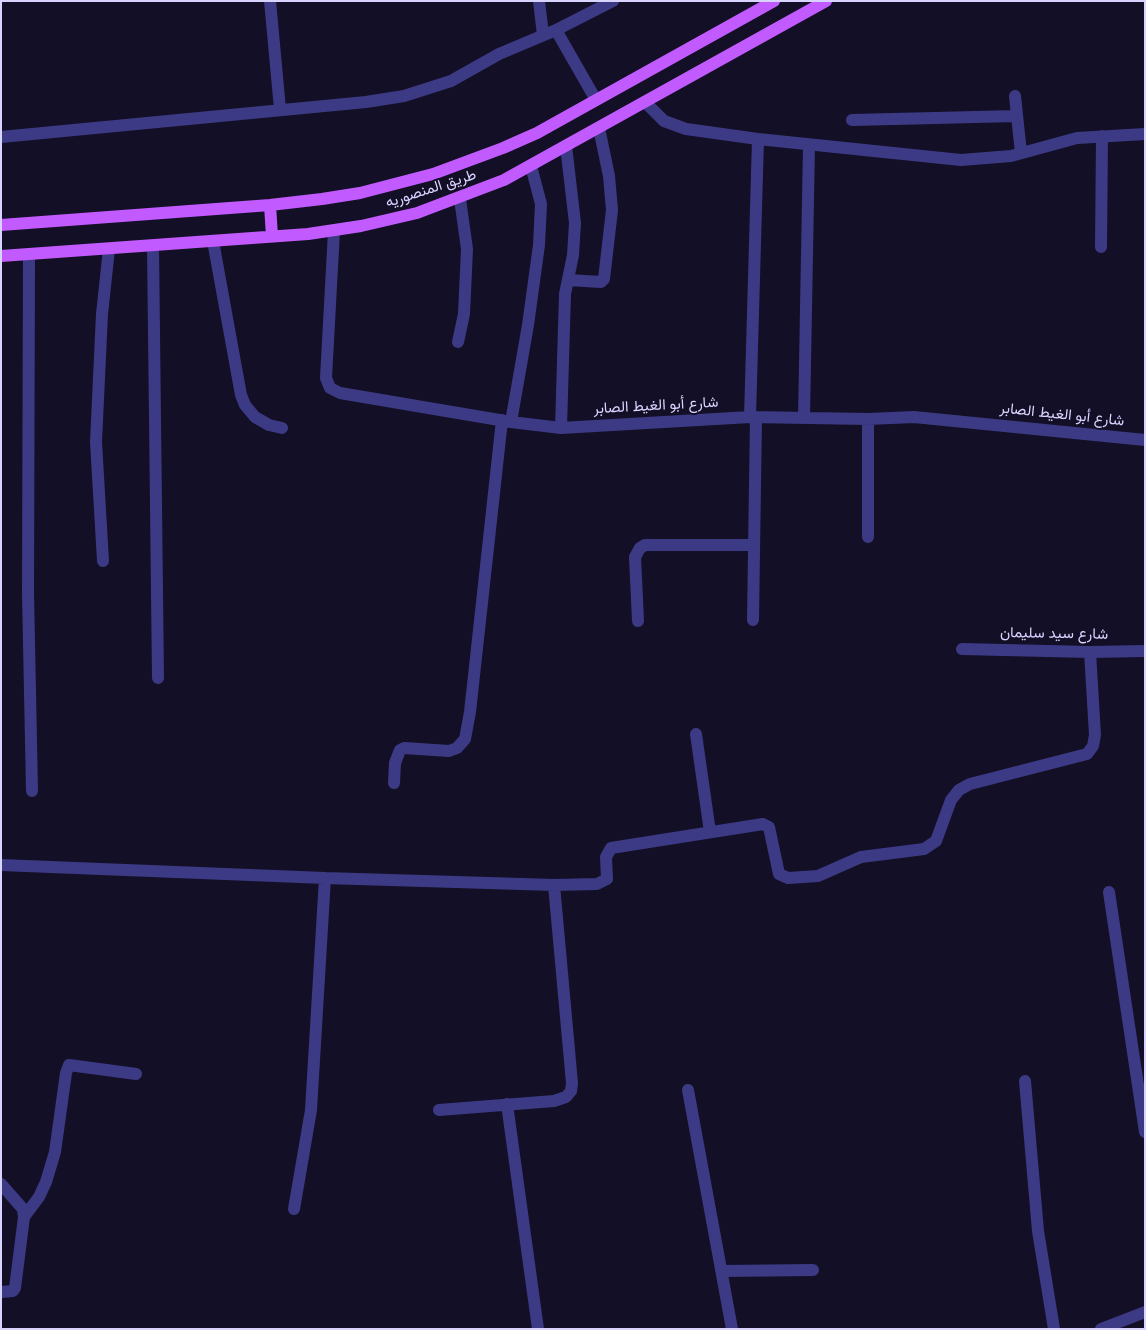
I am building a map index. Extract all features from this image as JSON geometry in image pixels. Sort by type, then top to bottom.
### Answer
[{"type":"main road","name":"طريق المنصوريه","points":[[1,225],[270,205],[360,193],[433,174],[468,162],[537,133],[593,95],[774,1]]},
{"type":"main road","name":"طريق المنصوريه","points":[[1,256],[334,231],[395,219],[460,199],[532,166],[826,1]]},
{"type":"main road","points":[[270,205],[272,236]]},
{"type":"street","points":[[270,1],[280,109]]},
{"type":"street","points":[[539,1],[543,35]]},
{"type":"street","points":[[1,137],[366,102],[404,96],[450,81],[499,54],[556,30],[613,1]]},
{"type":"street","points":[[556,30],[593,95]]},
{"type":"street","points":[[1015,96],[1021,153]]},
{"type":"street","points":[[645,102],[664,121],[675,127],[758,139],[961,160],[995,158],[1077,138],[1145,134]]},
{"type":"street","points":[[852,120],[1017,116]]},
{"type":"street","points":[[568,280],[601,282],[604,279],[612,210],[599,128]]},
{"type":"street","points":[[1101,247],[1102,136]]},
{"type":"street","points":[[753,620],[753,417],[758,139]]},
{"type":"street","points":[[804,418],[809,144]]},
{"type":"street","points":[[561,428],[566,294],[575,223],[566,146]]},
{"type":"street","points":[[394,783],[394,763],[400,750],[404,748],[449,751],[457,748],[465,739],[470,712],[506,421],[528,325],[538,245],[541,204],[532,166]]},
{"type":"street","points":[[458,342],[464,314],[467,249],[460,199]]},
{"type":"street","name":"شارع أبو الغيط الصابر","points":[[334,231],[326,378],[330,388],[340,392],[506,421],[561,428],[753,417],[930,418],[1145,440]]},
{"type":"street","points":[[213,241],[241,395],[245,405],[255,417],[269,425],[282,428]]},
{"type":"street","points":[[153,246],[158,678]]},
{"type":"street","points":[[103,562],[96,442],[102,314],[109,249]]},
{"type":"street","points":[[29,254],[28,594],[32,791]]},
{"type":"street","points":[[868,419],[868,537]]},
{"type":"street","points":[[638,621],[635,557],[644,545],[754,545]]},
{"type":"street","name":"شارع سيد سليمان","points":[[962,649],[1090,652],[1145,651]]},
{"type":"street","points":[[1,865],[554,885],[603,883],[608,874],[606,857],[611,848],[766,825],[770,831],[779,874],[788,878],[825,874],[861,857],[924,849],[936,840],[951,800],[959,790],[970,784],[1087,754],[1094,746],[1095,735],[1090,652]]},
{"type":"street","points":[[696,734],[710,832]]},
{"type":"street","points":[[294,1209],[311,1110],[325,878]]},
{"type":"street","points":[[439,1110],[554,1101],[566,1097],[571,1091],[572,1083],[554,885]]},
{"type":"street","points":[[1109,892],[1141,1086],[1145,1132]]},
{"type":"street","points":[[24,1217],[40,1198],[46,1182],[54,1152],[66,1073],[69,1065],[136,1074]]},
{"type":"street","points":[[1025,1081],[1038,1230],[1054,1329]]},
{"type":"street","points":[[688,1090],[732,1329]]},
{"type":"street","points":[[508,1104],[538,1329]]},
{"type":"street","points":[[1,1184],[23,1209],[24,1217],[15,1288],[13,1291],[1,1292]]},
{"type":"street","points":[[722,1271],[813,1270]]},
{"type":"street","points":[[1101,1329],[1145,1312]]}]
